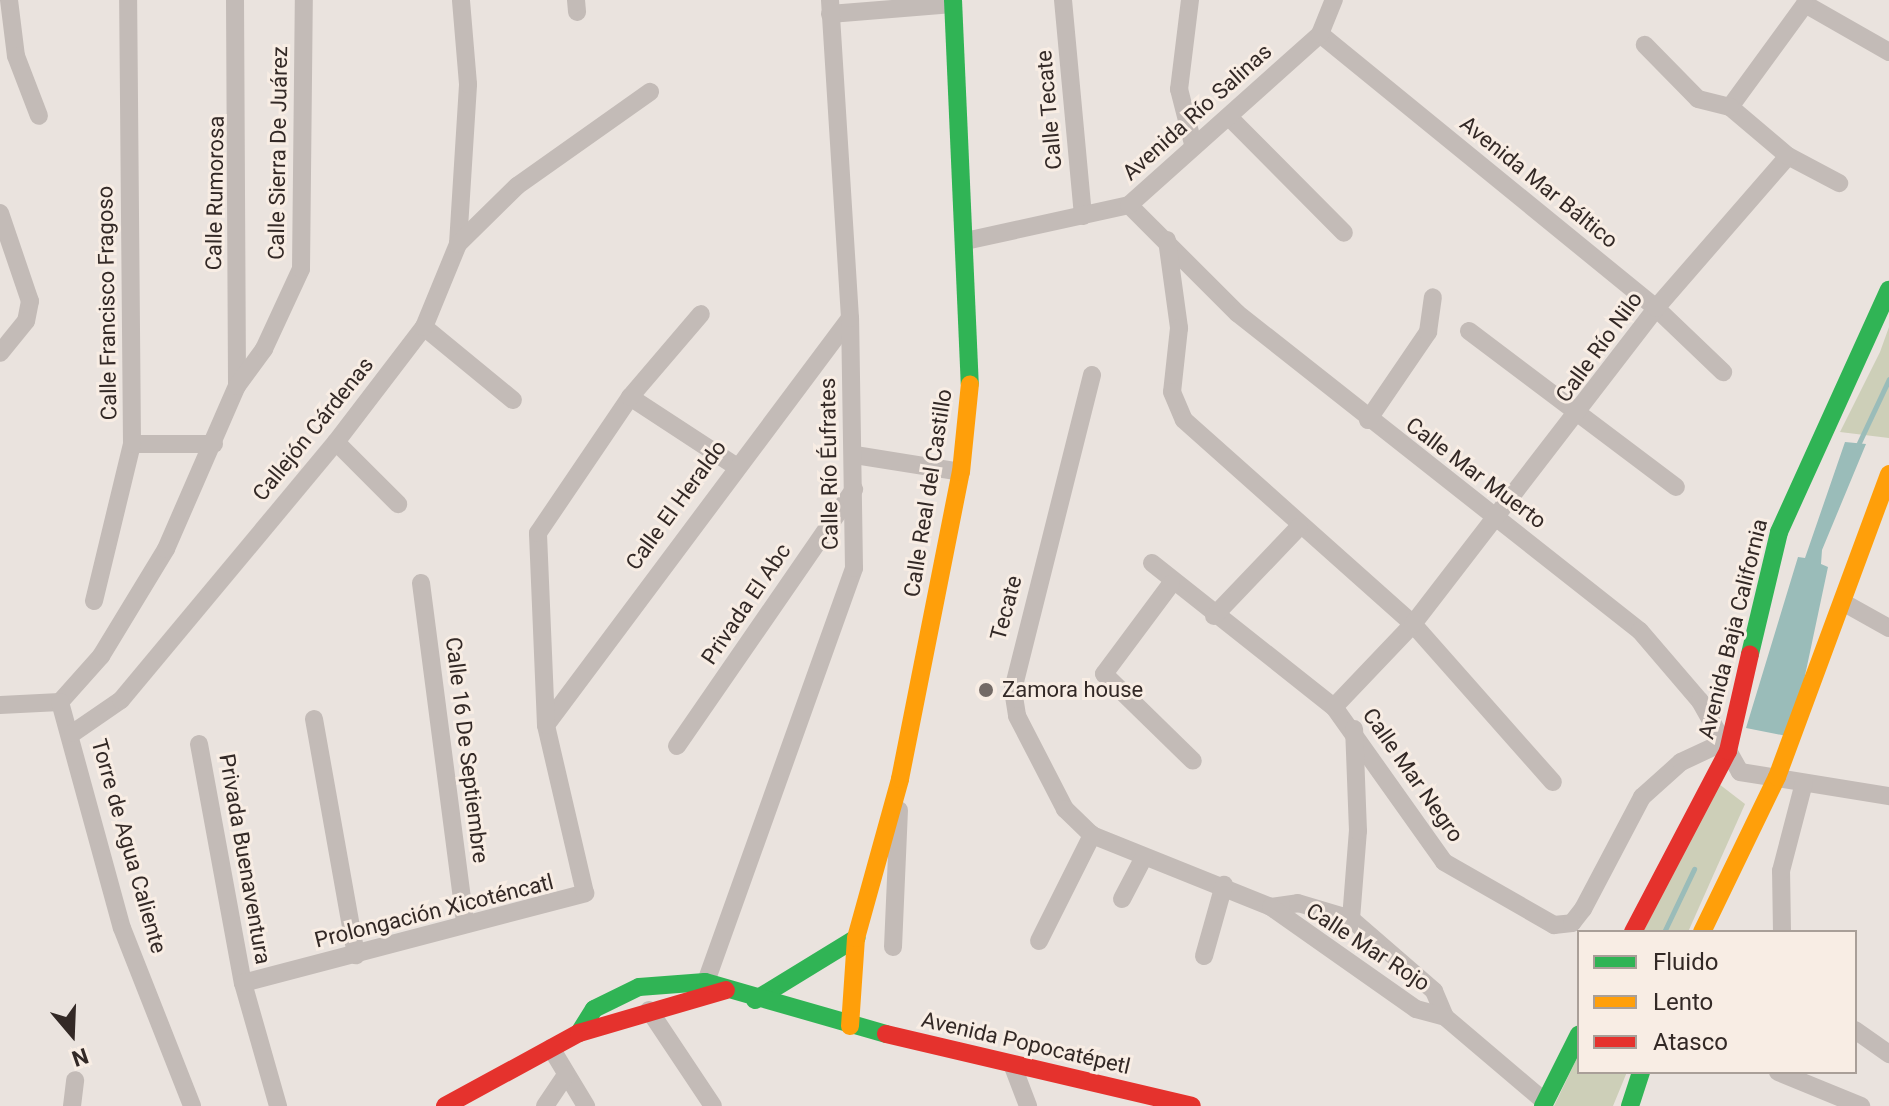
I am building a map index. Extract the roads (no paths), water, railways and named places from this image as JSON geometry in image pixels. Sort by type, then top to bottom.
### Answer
[{"type":"street","points":[[9,0],[16,56],[39,116]]},
{"type":"street","name":"Calle Francisco Fragoso","points":[[94,601],[132,444],[128,0]]},
{"type":"street","name":"Calle Rumorosa","points":[[235,0],[237,386]]},
{"type":"street","name":"Calle Sierra De Juárez","points":[[237,386],[264,349],[301,269],[304,0]]},
{"type":"street","points":[[458,244],[468,84],[461,0]]},
{"type":"street","name":"Calle Tecate","points":[[1063,0],[1083,216]]},
{"type":"street","points":[[1190,0],[1179,89],[1193,144]]},
{"type":"street","name":"Avenida Río Salinas","points":[[970,240],[1129,205],[1193,144],[1229,117],[1320,34],[1334,0]]},
{"type":"street","points":[[830,7],[953,2]]},
{"type":"street","name":"Calle Real del Castillo","points":[[850,1026],[856,938],[900,779],[961,472],[972,370],[970,240],[953,2]]},
{"type":"street","points":[[1730,107],[1804,2],[1889,52]]},
{"type":"street","name":"Calle Río Éufrates","points":[[703,989],[854,568],[855,455],[850,318],[830,7]]},
{"type":"street","name":"Avenida Mar Báltico","points":[[1320,34],[1656,308],[1723,372]]},
{"type":"street","points":[[1645,45],[1698,99],[1730,107],[1788,156],[1839,183]]},
{"type":"street","name":"Callejón Cárdenas","points":[[73,733],[121,700],[336,442],[424,327],[458,244],[517,186],[650,92]]},
{"type":"street","points":[[1229,117],[1344,233]]},
{"type":"street","name":"Calle Río Nilo","points":[[1334,707],[1413,624],[1499,520],[1656,308],[1788,156]]},
{"type":"street","name":"Calle Mar Muerto","points":[[1129,205],[1237,313],[1368,420],[1640,631],[1691,689],[1740,772],[1777,777]]},
{"type":"street","points":[[0,213],[30,301],[26,321],[0,353]]},
{"type":"street","points":[[1167,240],[1179,328],[1176,406],[1299,527],[1413,624],[1553,782]]},
{"type":"street","name":"Avenida Baja California","points":[[1634,930],[1726,747],[1779,532],[1889,290]]},
{"type":"street","points":[[1368,420],[1428,332],[1433,297]]},
{"type":"street","name":"Prolongación Xicoténcatl","points":[[243,983],[585,893],[546,725],[538,533],[630,397],[701,314]]},
{"type":"street","name":"Calle El Heraldo","points":[[546,725],[734,465],[850,318]]},
{"type":"street","points":[[424,327],[513,400]]},
{"type":"street","points":[[1469,331],[1676,487]]},
{"type":"street","name":"Tecate","points":[[1092,375],[1013,690],[1017,716],[1065,809],[1092,835]]},
{"type":"street","points":[[0,705],[60,702],[101,656],[166,549],[237,386]]},
{"type":"street","points":[[630,397],[734,465]]},
{"type":"street","points":[[336,442],[398,504]]},
{"type":"street","points":[[132,444],[214,444]]},
{"type":"street","points":[[855,455],[961,472]]},
{"type":"street","points":[[1703,930],[1777,777],[1846,604],[1889,474]]},
{"type":"street","name":"Privada El Abc","points":[[677,746],[854,489]]},
{"type":"street","points":[[1214,616],[1299,527]]},
{"type":"street","name":"Calle Mar Negro","points":[[1152,563],[1171,584],[1334,707],[1354,729],[1444,862],[1554,925],[1572,923],[1583,909],[1642,797],[1681,762],[1726,747]]},
{"type":"street","name":"Calle 16 De Septiembre","points":[[421,583],[465,924]]},
{"type":"street","points":[[1171,584],[1104,674],[1193,761]]},
{"type":"street","points":[[1846,604],[1889,628]]},
{"type":"street","points":[[60,702],[73,733]]},
{"type":"street","points":[[314,719],[356,955]]},
{"type":"street","points":[[1351,919],[1358,831],[1354,729]]},
{"type":"street","name":"Torre de Agua Caliente","points":[[73,733],[122,928],[192,1106]]},
{"type":"street","name":"Privada Buenaventura","points":[[199,744],[243,983],[278,1106]]},
{"type":"street","points":[[1777,777],[1889,796]]},
{"type":"street","points":[[893,947],[900,779]]},
{"type":"street","points":[[1782,930],[1781,871],[1804,783]]},
{"type":"street","points":[[1039,941],[1092,835]]},
{"type":"street","name":"Calle Mar Rojo","points":[[1092,835],[1224,885],[1271,907],[1416,1009],[1445,1017]]},
{"type":"street","points":[[1122,899],[1144,857]]},
{"type":"street","points":[[1204,956],[1224,885]]},
{"type":"street","name":"Calle Mar Rojo","points":[[1271,907],[1298,903],[1351,919],[1434,991],[1445,1017],[1543,1103]]},
{"type":"street","points":[[755,1000],[856,938]]},
{"type":"street","points":[[579,1033],[594,1009],[639,987],[703,989]]},
{"type":"street","points":[[445,1106],[579,1033],[703,989]]},
{"type":"street","name":"Avenida Popocatépetl","points":[[703,989],[726,990],[850,1026],[1192,1106]]},
{"type":"street","points":[[649,1010],[713,1106]]},
{"type":"street","points":[[1857,1031],[1889,1054]]},
{"type":"street","points":[[1543,1103],[1577,1038]]},
{"type":"street","points":[[551,1048],[586,1106]]},
{"type":"street","points":[[1012,1064],[1028,1106]]},
{"type":"street","points":[[1630,1106],[1640,1074]]},
{"type":"street","points":[[1783,1074],[1861,1106]]},
{"type":"street","points":[[545,1106],[566,1075]]},
{"type":"street","points":[[72,1106],[75,1080]]},
{"type":"water","points":[[1845,442],[1866,444],[1822,550],[1821,564],[1828,567],[1792,737],[1746,728],[1798,557],[1805,558]]},
{"type":"waterway","points":[[1857,447],[1889,379]]},
{"type":"waterway","points":[[1665,930],[1694,869]]},
{"type":"place","name":"Zamora house","points":[[986,690]]}]
